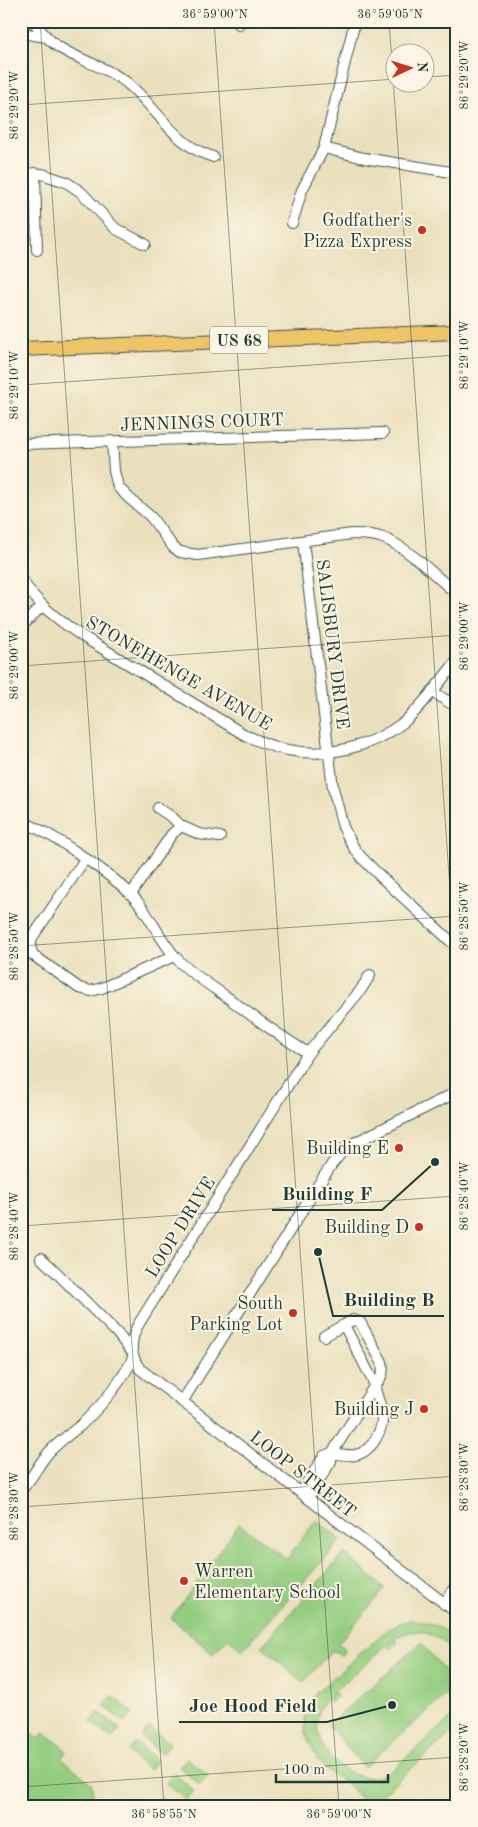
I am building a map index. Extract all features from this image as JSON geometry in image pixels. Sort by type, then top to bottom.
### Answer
[{"type":"main road","name":"US 68","points":[[21,349],[457,332]]},
{"type":"street","points":[[21,26],[26,21]]},
{"type":"street","points":[[33,21],[62,50],[120,78],[140,95],[184,142],[195,150],[213,157]]},
{"type":"street","points":[[44,21],[47,37]]},
{"type":"street","points":[[292,223],[302,190],[324,148],[355,21]]},
{"type":"street","points":[[21,33],[47,37]]},
{"type":"street","points":[[324,148],[364,158],[457,173]]},
{"type":"street","points":[[21,173],[35,173],[58,178],[74,186],[116,229],[145,244]]},
{"type":"street","points":[[35,173],[37,250]]},
{"type":"street","name":"JENNINGS COURT","points":[[21,444],[383,432]]},
{"type":"street","points":[[112,442],[114,472],[118,487],[151,517],[167,540],[180,552],[198,555],[352,534],[373,535],[401,548],[457,594]]},
{"type":"street","name":"SALISBURY DRIVE","points":[[303,541],[336,807],[343,827],[354,848],[380,876],[457,947]]},
{"type":"street","name":"STONEHENGE AVENUE","points":[[21,579],[42,606],[82,636],[245,735],[266,744],[288,750],[330,752],[360,746],[388,733],[412,714],[457,661]]},
{"type":"street","points":[[21,628],[42,606]]},
{"type":"street","points":[[432,691],[450,703],[457,694]]},
{"type":"street","points":[[158,808],[181,826],[200,834],[220,837]]},
{"type":"street","points":[[21,822],[44,832],[85,859],[131,894],[143,908],[174,956],[190,971],[308,1053]]},
{"type":"street","points":[[131,894],[172,834],[181,826]]},
{"type":"street","points":[[85,859],[32,938],[30,946],[33,955],[79,988],[91,991],[102,988],[174,956]]},
{"type":"street","name":"LOOP DRIVE","points":[[21,1490],[35,1475],[51,1450],[83,1423],[102,1403],[126,1372],[132,1354],[132,1338],[138,1324],[308,1053],[360,991],[370,976]]},
{"type":"street","points":[[182,1402],[317,1187],[346,1147],[457,1092]]},
{"type":"street","name":"LOOP STREET","points":[[41,1258],[117,1333],[140,1369],[457,1613]]},
{"type":"street","points":[[324,1336],[353,1320],[357,1320],[364,1327],[382,1362],[383,1368],[383,1375],[332,1453]]},
{"type":"street","points":[[305,1495],[324,1456],[332,1453],[357,1455],[369,1447],[380,1429],[382,1411],[375,1394],[375,1385],[344,1325]]},
{"type":"street","points":[[365,1400],[373,1398],[378,1401]]},
{"type":"street","points":[[444,1604],[457,1584]]},
{"type":"green space","points":[[316,1520],[341,1540],[242,1651],[228,1638],[213,1654],[171,1618],[239,1524],[287,1559]]},
{"type":"green space","points":[[344,1553],[385,1589],[338,1643],[343,1647],[344,1652],[341,1655],[332,1650],[303,1683],[262,1646]]},
{"type":"green space","points":[[416,1620],[441,1628],[457,1640],[457,1656],[442,1641],[424,1633],[407,1633],[395,1639],[398,1643],[391,1649],[387,1645],[328,1697],[335,1693],[338,1696],[330,1702],[327,1698],[319,1713],[317,1729],[322,1745],[332,1759],[345,1770],[360,1776],[376,1777],[392,1770],[457,1713],[457,1728],[367,1806],[349,1785],[329,1772],[317,1759],[305,1730],[305,1718],[307,1708],[316,1693],[388,1629],[400,1623]]},
{"type":"green space","points":[[421,1643],[457,1685],[364,1767],[328,1725]]},
{"type":"green space","points":[[112,1696],[133,1713],[125,1723],[104,1706]]},
{"type":"green space","points":[[99,1712],[120,1729],[112,1739],[91,1722]]},
{"type":"green space","points":[[21,1724],[38,1739],[45,1732],[67,1751],[61,1758],[91,1783],[93,1794],[83,1806],[21,1806]]},
{"type":"green space","points":[[150,1727],[170,1744],[162,1754],[141,1736]]},
{"type":"green space","points":[[136,1743],[157,1760],[149,1770],[128,1752]]},
{"type":"green space","points":[[187,1758],[208,1775],[200,1785],[179,1767]]},
{"type":"green space","points":[[174,1773],[194,1791],[186,1800],[166,1783]]},
{"type":"place","name":"Godfather's Pizza Express","points":[[422,230]]},
{"type":"place","name":"Building E","points":[[399,1148]]},
{"type":"place","name":"Building F","points":[[435,1162]]},
{"type":"place","name":"Building D","points":[[419,1227]]},
{"type":"place","name":"Building B","points":[[318,1252]]},
{"type":"place","name":"South Parking Lot","points":[[293,1313]]},
{"type":"place","name":"Building J","points":[[424,1409]]},
{"type":"place","name":"Warren Elementary School","points":[[184,1581]]},
{"type":"place","name":"Joe Hood Field","points":[[392,1705]]}]
